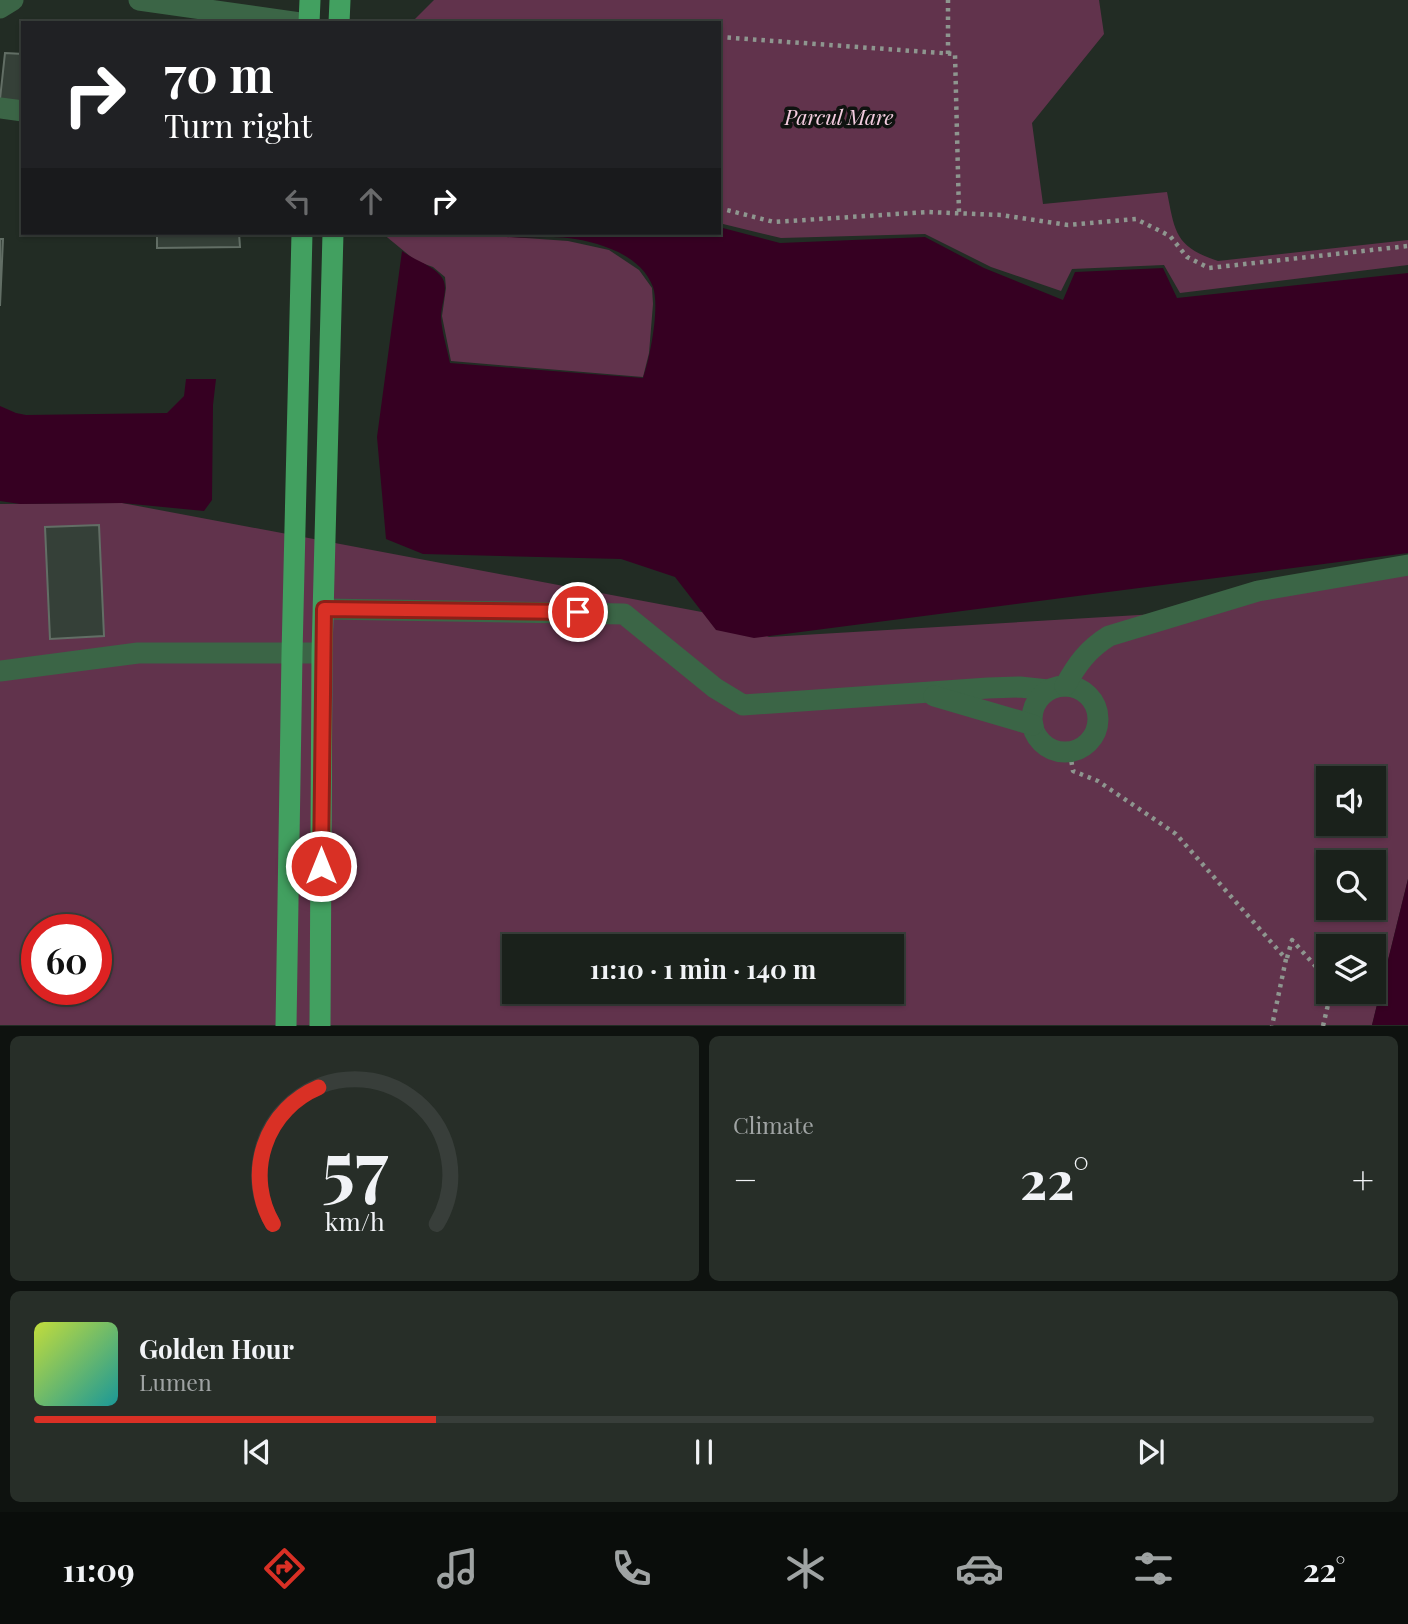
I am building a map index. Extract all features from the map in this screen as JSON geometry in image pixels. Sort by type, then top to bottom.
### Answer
[{"type":"main road","points":[[309,21],[310,0]]},
{"type":"main road","points":[[340,0],[340,21]]},
{"type":"main road","points":[[286,1026],[302,235]]},
{"type":"main road","points":[[320,1026],[322,653],[333,235]]},
{"type":"street","points":[[0,8],[13,0]]},
{"type":"street","points":[[139,0],[286,21]]},
{"type":"street","points":[[0,108],[21,111]]},
{"type":"street","points":[[324,609],[624,614],[715,688],[743,705],[1020,687],[1057,688],[1076,687],[1091,697],[1099,713],[1097,732],[1086,746],[1070,753],[1052,751],[1037,739],[1031,719],[1035,705],[1057,688],[1092,646],[1109,636],[1258,591],[1408,565]]},
{"type":"street","points":[[0,671],[138,653],[322,653]]},
{"type":"street","points":[[926,693],[1033,725]]},
{"type":"path","points":[[948,0],[948,54]]},
{"type":"path","points":[[721,38],[955,54],[959,213]]},
{"type":"path","points":[[721,209],[774,222],[927,212],[1001,215],[1068,226],[1136,219],[1170,236],[1186,257],[1209,268],[1408,246]]},
{"type":"path","points":[[1070,753],[1073,771],[1098,782],[1176,834],[1286,959]]},
{"type":"path","points":[[1273,1025],[1292,940],[1316,967]]},
{"type":"path","points":[[1323,1026],[1328,1004]]},
{"type":"green space","name":"Parcul Mare","points":[[434,0],[1099,0],[1104,34],[1032,123],[1043,204],[1167,192],[1179,236],[1193,250],[1218,261],[1408,240],[1408,265],[1180,293],[1164,265],[1072,269],[1061,291],[991,267],[925,234],[781,238],[721,223],[721,21],[413,21]]},
{"type":"green space","points":[[384,235],[482,235],[568,241],[609,250],[639,270],[652,288],[649,353],[643,377],[451,361],[442,316],[445,277],[433,267],[416,261]]},
{"type":"green space","points":[[122,503],[723,616],[769,637],[1173,613],[1408,575],[1408,879],[1386,968],[1386,934],[1316,934],[1316,1004],[1377,1004],[1372,1025],[0,1025],[0,504]]},
{"type":"shaded area","points":[[721,228],[780,243],[925,237],[984,268],[1063,300],[1075,272],[1163,268],[1177,298],[1408,273],[1408,553],[754,638],[716,630],[675,577],[621,559],[423,554],[386,539],[377,437],[402,251],[432,268],[443,279],[445,290],[441,318],[450,363],[643,378],[651,346],[655,319],[653,287],[639,266],[629,258],[606,247],[580,240],[558,237],[492,235],[721,235]]},
{"type":"shaded area","points":[[186,379],[216,379],[213,405],[212,500],[204,511],[122,503],[20,504],[0,501],[0,406],[26,415],[167,413],[184,396]]},
{"type":"shaded area","points":[[1408,879],[1408,1025],[1372,1025],[1377,1004],[1386,1004],[1386,968]]},
{"type":"building","points":[[5,53],[21,54],[21,105],[0,99]]},
{"type":"building","points":[[157,235],[239,235],[240,247],[157,248]]},
{"type":"building","points":[[0,239],[3,239],[0,306]]},
{"type":"building","points":[[99,525],[104,636],[50,639],[45,527]]},
{"type":"route","points":[[321,866],[324,609],[578,612]]}]
